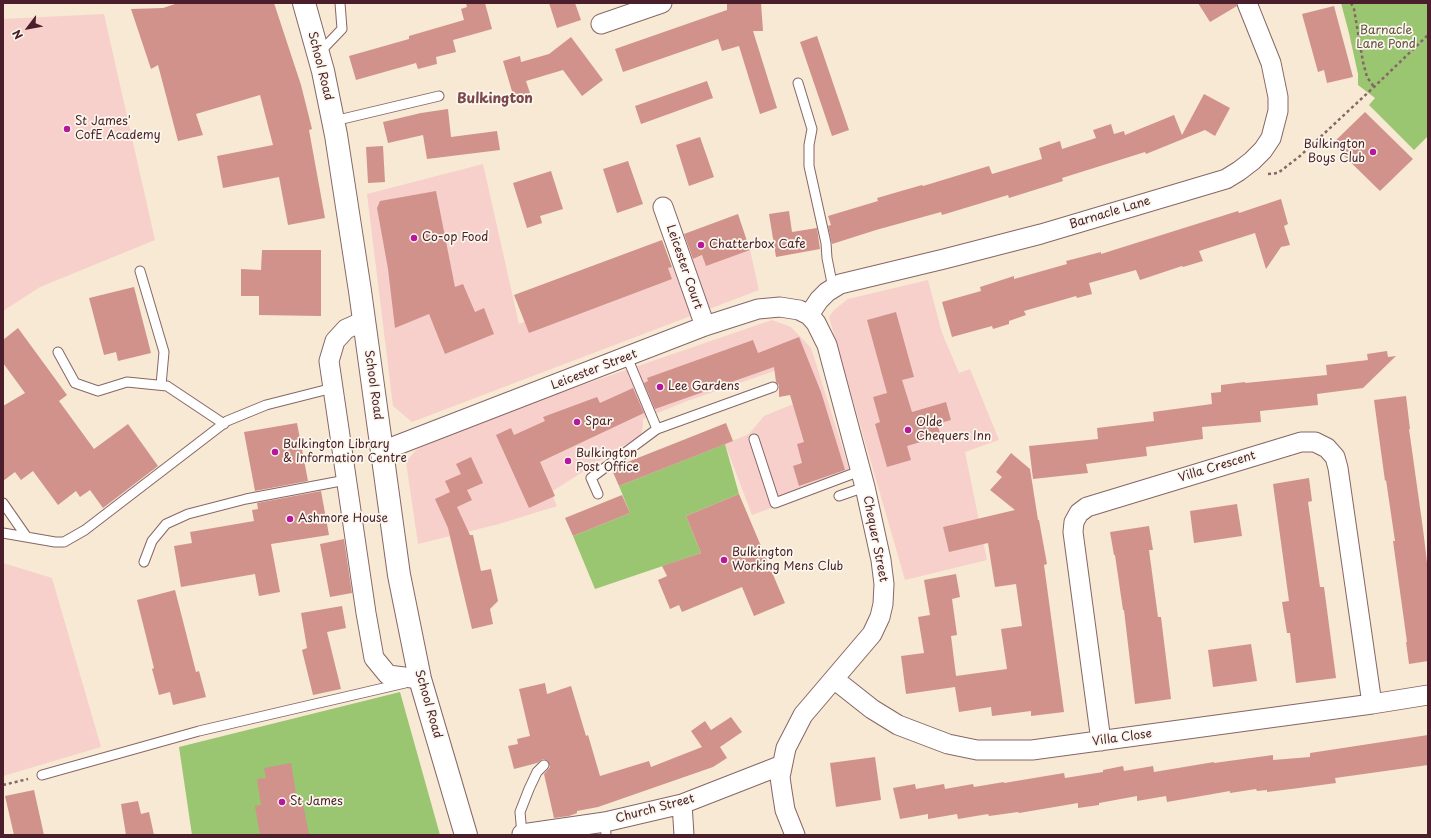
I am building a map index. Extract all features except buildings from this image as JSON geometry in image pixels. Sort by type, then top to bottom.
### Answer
[{"type":"main road","name":"School Road","points":[[304,3],[334,122],[364,321],[399,575],[420,679],[466,835]]},
{"type":"street","name":"Barnacle Lane","points":[[809,315],[819,300],[840,284],[944,260],[1041,234],[1226,179],[1239,171],[1263,150],[1271,138],[1278,111],[1278,96],[1271,63],[1247,3]]},
{"type":"street","points":[[600,24],[656,4]]},
{"type":"street","name":"Leicester Court","points":[[664,207],[705,326]]},
{"type":"street","name":"Leicester Street","points":[[382,451],[705,326],[758,309],[780,307],[799,310],[809,315]]},
{"type":"street","name":"Chequer Street","points":[[795,835],[785,810],[780,777],[786,748],[803,715],[872,634],[880,617],[883,604],[884,584],[881,560],[863,479],[827,345],[816,323],[809,315]]},
{"type":"street","points":[[364,321],[346,329],[335,341],[328,360],[366,613],[374,658],[388,675],[420,679]]},
{"type":"street","name":"Villa Crescent","points":[[1101,741],[1073,532],[1074,522],[1079,513],[1087,507],[1301,442],[1315,442],[1327,448],[1335,457],[1338,468],[1372,704]]},
{"type":"street","name":"Villa Close","points":[[834,679],[872,709],[898,725],[948,744],[977,750],[1032,750],[1372,704],[1428,695]]},
{"type":"street","name":"Church Street","points":[[522,834],[606,829],[682,804],[782,765]]},
{"type":"street","points":[[682,804],[684,835]]},
{"type":"lane","points":[[318,54],[342,29],[340,3]]},
{"type":"lane","points":[[798,83],[812,129],[809,145],[809,166],[826,243],[827,258],[833,288]]},
{"type":"lane","points":[[334,122],[439,96]]},
{"type":"lane","points":[[140,271],[164,352],[161,385]]},
{"type":"lane","points":[[58,352],[75,383],[98,391],[127,382],[167,386],[224,424]]},
{"type":"lane","points":[[627,357],[656,430]]},
{"type":"lane","points":[[598,494],[591,478],[656,430],[773,387]]},
{"type":"lane","points":[[3,533],[64,542],[73,537],[224,424],[266,405],[333,388]]},
{"type":"lane","points":[[754,439],[775,503],[863,479]]},
{"type":"lane","points":[[839,496],[863,479]]},
{"type":"lane","points":[[144,562],[152,541],[166,524],[188,514],[246,499],[346,480]]},
{"type":"lane","points":[[3,503],[26,536]]},
{"type":"lane","points":[[42,775],[199,731],[420,679]]},
{"type":"lane","points":[[522,834],[520,812],[537,772],[544,765]]},
{"type":"path","points":[[1351,3],[1354,9],[1367,77],[1374,87]]},
{"type":"path","points":[[1263,175],[1278,173],[1300,156],[1428,35]]},
{"type":"path","points":[[3,785],[42,775]]},
{"type":"shaded area","name":"St James' CofE Academy","points":[[104,14],[155,240],[40,287],[3,311],[3,19]]},
{"type":"shaded area","points":[[483,164],[519,324],[746,240],[750,250],[759,290],[412,422],[393,406],[367,194]]},
{"type":"shaded area","points":[[928,280],[942,333],[959,373],[970,369],[999,440],[965,452],[987,560],[905,580],[829,317],[834,310],[848,299]]},
{"type":"shaded area","points":[[772,320],[791,327],[811,348],[852,478],[752,515],[725,444],[749,434],[764,416],[796,403],[786,367],[687,401],[643,419],[641,435],[551,492],[557,506],[499,524],[418,544],[406,462],[417,449],[492,416]]},
{"type":"shaded area","points":[[3,563],[52,578],[101,747],[3,776]]},
{"type":"green space","name":"Barnacle Lane Pond","points":[[1341,3],[1428,3],[1428,136],[1414,150],[1369,105],[1375,98],[1358,85],[1358,74]]},
{"type":"green space","points":[[725,444],[739,494],[686,516],[701,553],[595,589],[573,536],[630,513],[619,486]]},
{"type":"green space","points":[[400,692],[440,835],[192,835],[179,747]]},
{"type":"place","name":"St James' CofE Academy","points":[[67,129]]},
{"type":"place","name":"Bulkington Boys Club","points":[[1373,152]]},
{"type":"place","name":"Co-op Food","points":[[414,238]]},
{"type":"place","name":"Chatterbox Cafe","points":[[701,245]]},
{"type":"place","name":"Lee Gardens","points":[[660,387]]},
{"type":"place","name":"Spar","points":[[577,422]]},
{"type":"place","name":"Olde Chequers Inn","points":[[908,430]]},
{"type":"place","name":"Bulkington Library & Information Centre","points":[[275,452]]},
{"type":"place","name":"Bulkington Post Office","points":[[568,461]]},
{"type":"place","name":"Ashmore House","points":[[290,519]]},
{"type":"place","name":"Bulkington Working Mens Club","points":[[724,560]]},
{"type":"place","name":"St James","points":[[282,802]]},
{"type":"district","name":"Bulkington","points":[[495,99]]}]
